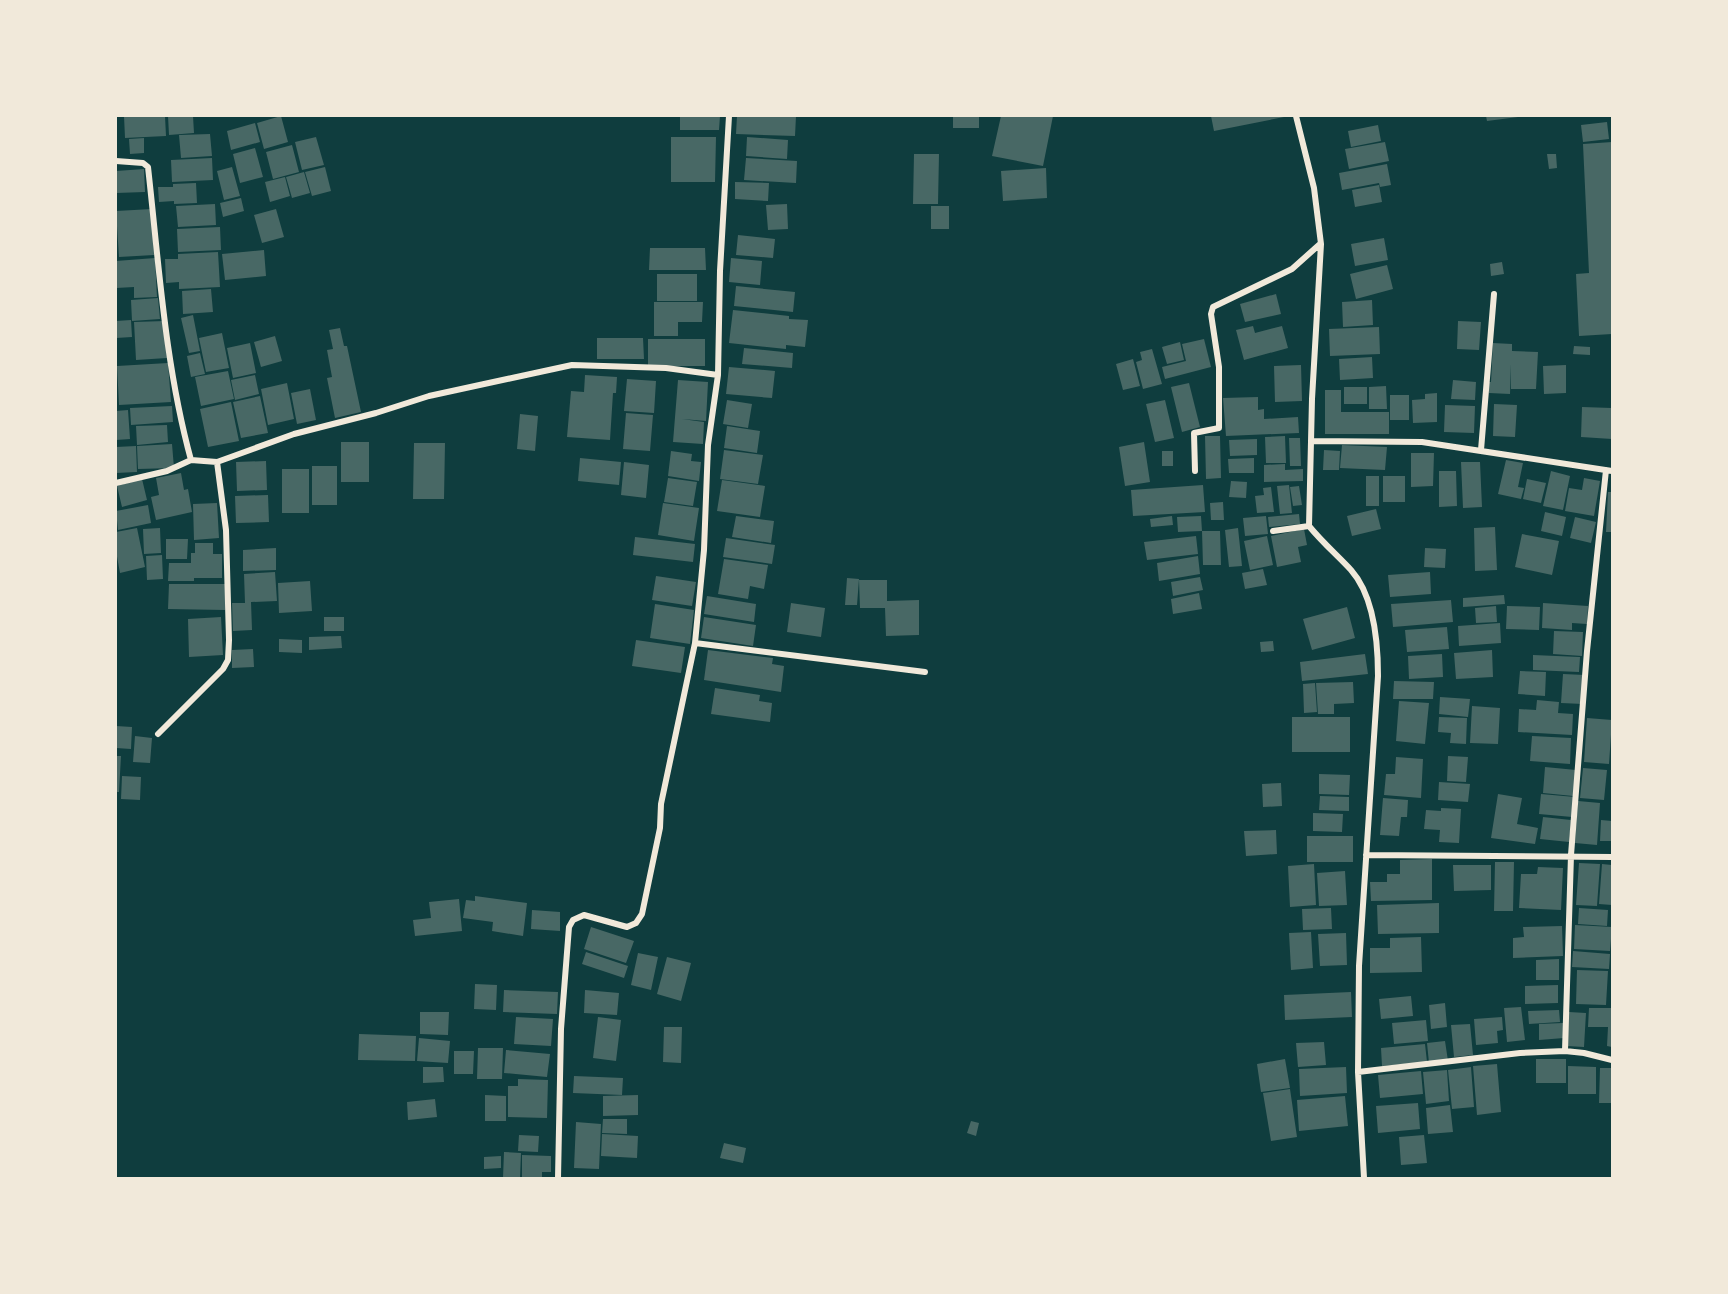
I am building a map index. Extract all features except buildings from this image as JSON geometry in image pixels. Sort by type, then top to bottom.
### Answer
[{"type":"street","points":[[558,1179],[561,1029],[569,927],[573,920],[584,915],[627,927],[636,923],[642,914],[660,828],[661,804],[695,643],[704,550],[708,445],[718,375],[720,271],[729,116]]},
{"type":"street","points":[[1296,116],[1314,188],[1321,244],[1317,290],[1309,526],[1352,571],[1364,590],[1378,646],[1359,966],[1358,1072],[1364,1179]]},
{"type":"street","points":[[116,161],[143,163],[148,167],[180,422],[191,460]]},
{"type":"street","points":[[1195,471],[1194,433],[1219,428],[1219,367],[1211,314],[1213,307],[1292,269],[1321,244]]},
{"type":"street","points":[[1481,450],[1494,294]]},
{"type":"street","points":[[116,483],[167,471],[191,460],[217,462],[294,434],[429,396],[572,365],[666,368],[718,375]]},
{"type":"street","points":[[1311,441],[1422,442],[1609,471],[1587,651],[1571,855],[1565,1052]]},
{"type":"street","points":[[158,734],[223,669],[228,660],[226,530],[217,462]]},
{"type":"street","points":[[1273,531],[1309,526]]},
{"type":"street","points":[[695,643],[925,672]]},
{"type":"street","points":[[1366,855],[1612,857]]},
{"type":"street","points":[[1358,1072],[1520,1053],[1584,1053],[1612,1060]]}]
